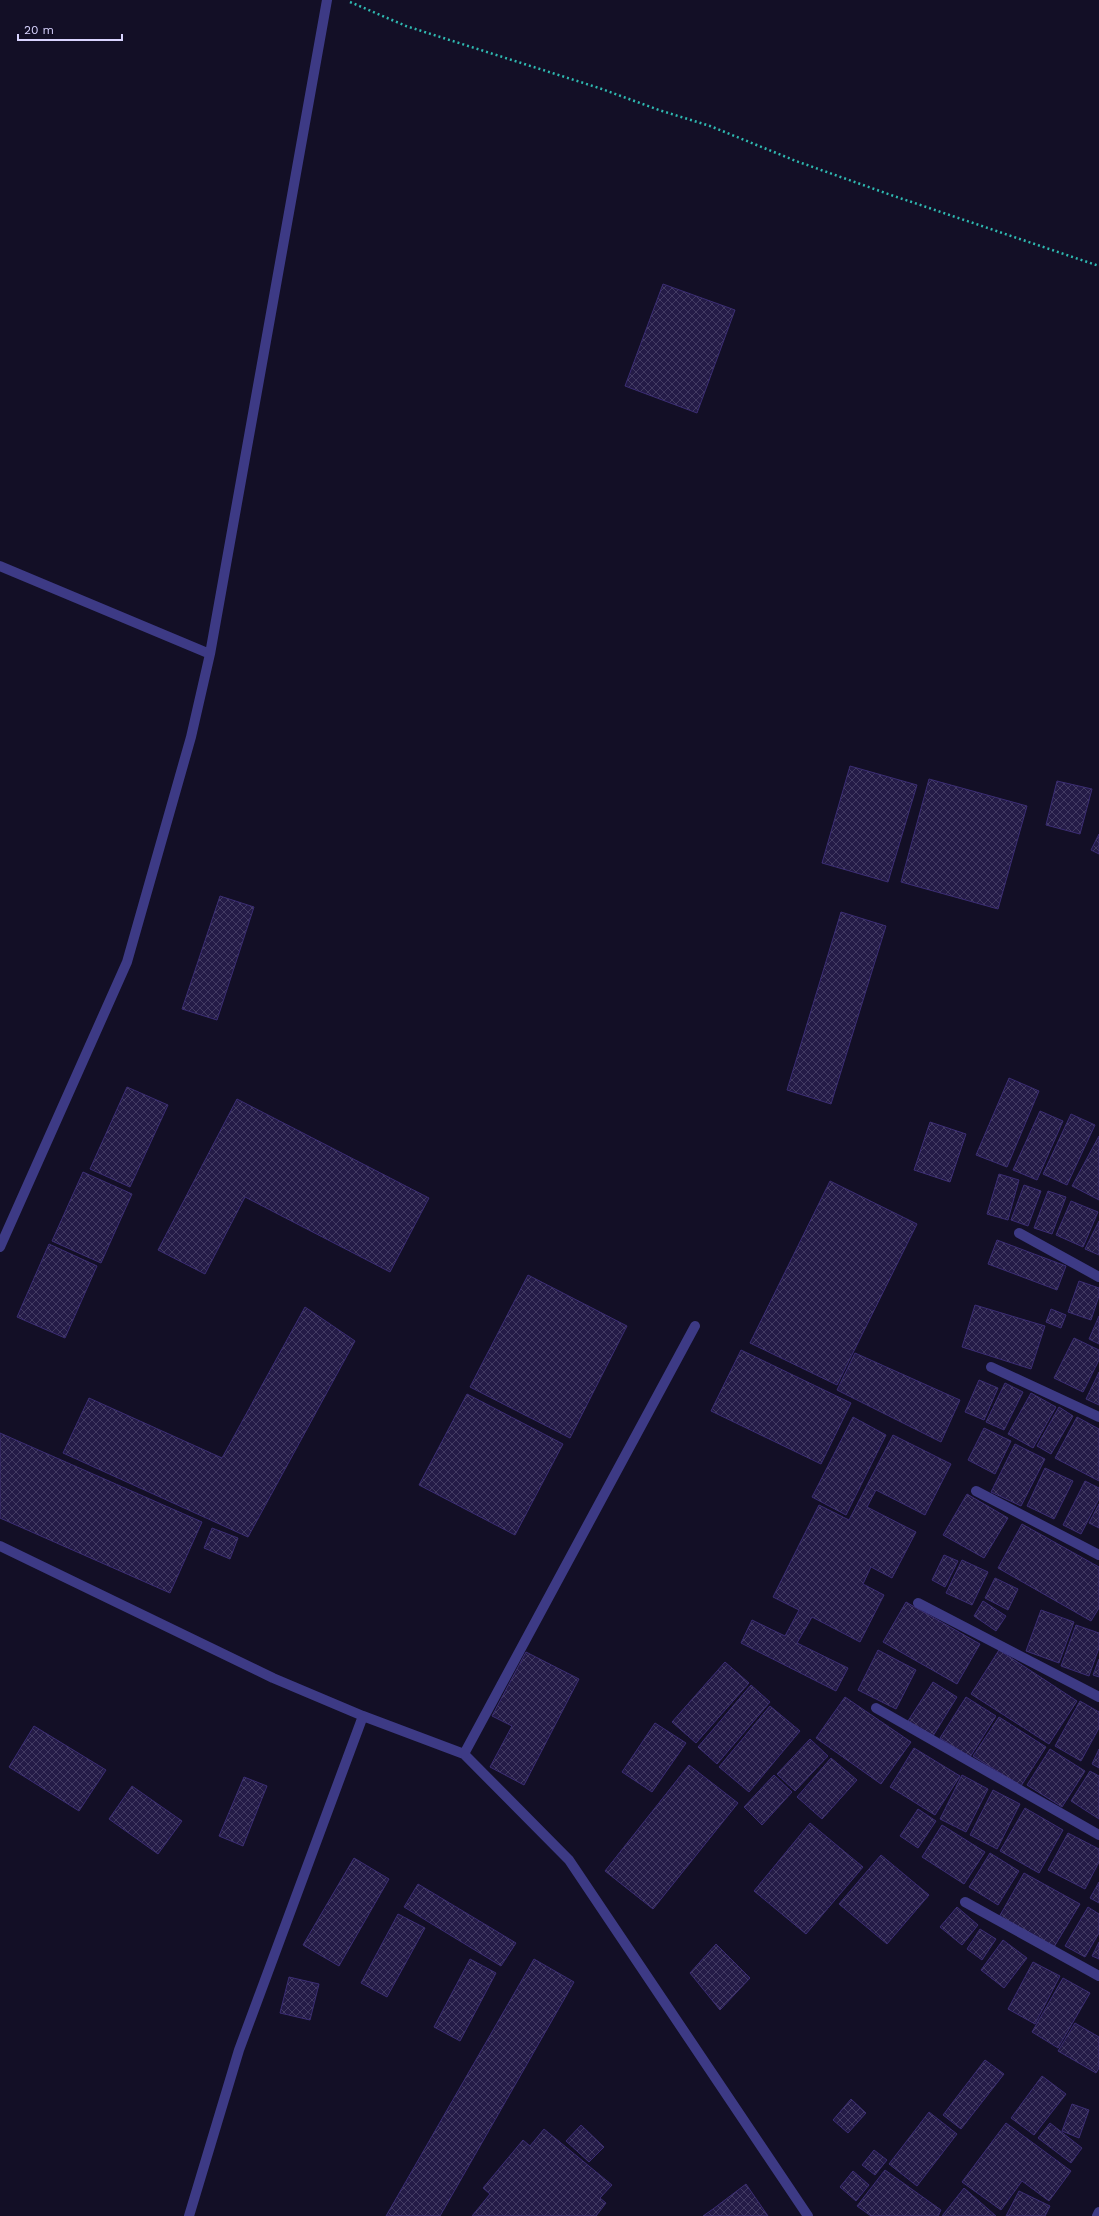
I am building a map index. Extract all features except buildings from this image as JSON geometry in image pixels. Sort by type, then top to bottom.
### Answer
[{"type":"street","points":[[0,1247],[127,962],[191,737],[210,654],[327,0]]},
{"type":"street","points":[[0,566],[210,654]]},
{"type":"street","points":[[1019,1233],[1099,1278]]},
{"type":"street","points":[[464,1754],[695,1326]]},
{"type":"street","points":[[991,1367],[1099,1417]]},
{"type":"street","points":[[976,1491],[1099,1555]]},
{"type":"street","points":[[0,1546],[273,1678],[363,1716],[464,1754],[568,1860],[808,2216]]},
{"type":"street","points":[[918,1603],[1099,1697]]},
{"type":"street","points":[[876,1708],[1099,1835]]},
{"type":"street","points":[[189,2216],[239,2050],[363,1716]]},
{"type":"street","points":[[965,1902],[1099,1976]]},
{"type":"street","points":[[1097,2216],[1099,2212]]},
{"type":"path","points":[[346,0],[406,26],[599,88],[710,126],[847,180],[981,227],[1099,266]]}]
